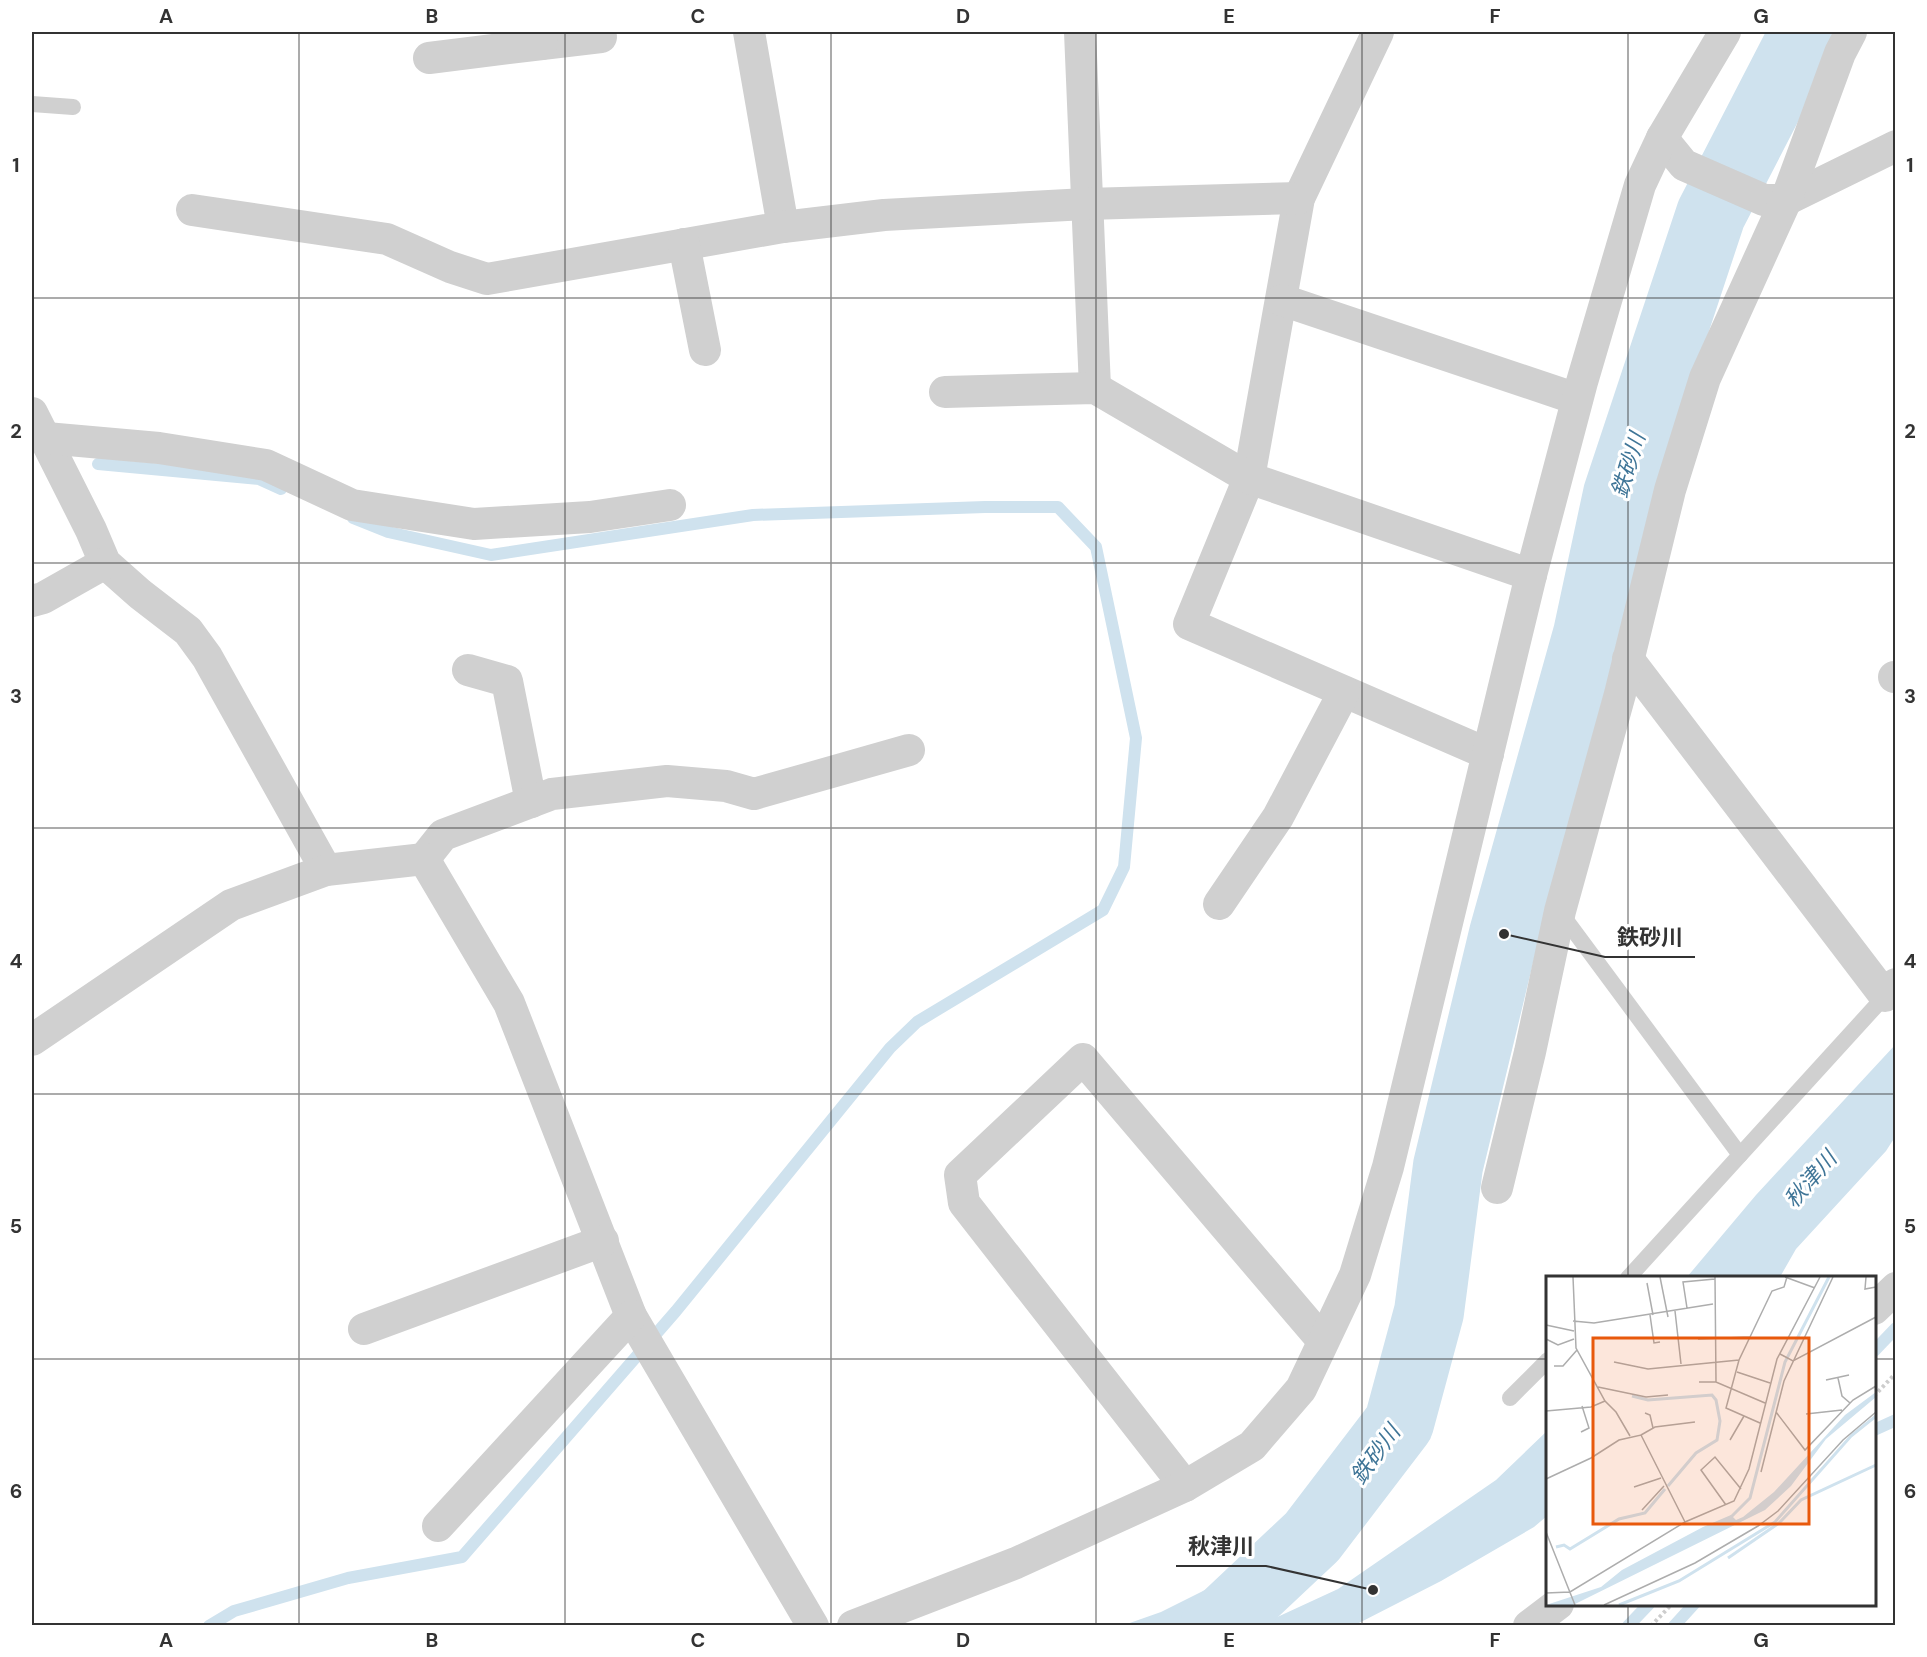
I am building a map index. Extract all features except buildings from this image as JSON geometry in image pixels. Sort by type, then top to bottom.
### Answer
[{"type":"street","points":[[749,32],[783,227]]},
{"type":"street","points":[[1080,32],[1095,388]]},
{"type":"street","points":[[1378,32],[1299,198],[1249,478],[1189,624],[1488,754]]},
{"type":"street","points":[[853,1626],[1016,1563],[1185,1486],[1252,1446],[1301,1389],[1355,1275],[1388,1167],[1531,574],[1577,399],[1640,185],[1662,138],[1725,32]]},
{"type":"street","points":[[1497,1188],[1530,1052],[1560,912],[1629,659],[1670,490],[1705,378],[1775,200],[1851,32]]},
{"type":"street","points":[[429,58],[541,38],[601,37]]},
{"type":"street","points":[[1662,138],[1684,165],[1775,200],[1896,146]]},
{"type":"street","points":[[192,210],[387,239],[450,267],[487,279],[783,227],[884,215],[1086,204],[1299,198]]},
{"type":"street","points":[[684,244],[705,350]]},
{"type":"street","points":[[1282,300],[1577,399]]},
{"type":"street","points":[[945,392],[1095,388],[1249,478],[1531,574]]},
{"type":"street","points":[[39,425],[159,448],[266,465],[352,505],[474,524],[590,517],[670,505]]},
{"type":"street","points":[[39,425],[105,563],[188,631],[207,657],[326,870]]},
{"type":"street","points":[[32,601],[43,598],[105,563]]},
{"type":"street","points":[[1629,659],[1890,990]]},
{"type":"street","points":[[468,670],[507,681],[531,802]]},
{"type":"street","points":[[1219,904],[1278,817],[1344,692]]},
{"type":"street","points":[[32,1040],[231,905],[326,870],[424,859],[443,835],[552,794],[667,781],[726,786],[754,794],[909,750]]},
{"type":"street","points":[[424,859],[509,1003],[631,1316],[813,1626]]},
{"type":"street","points":[[1185,1486],[964,1203],[960,1175],[1083,1059],[1323,1341]]},
{"type":"street","points":[[364,1329],[603,1241]]},
{"type":"street","points":[[1876,1308],[1896,1288]]},
{"type":"street","points":[[438,1526],[631,1316]]},
{"type":"street","points":[[1529,1626],[1557,1606]]},
{"type":"lane","points":[[32,104],[73,107]]},
{"type":"lane","points":[[1560,912],[1740,1155]]},
{"type":"lane","points":[[1630,1276],[1890,990]]},
{"type":"lane","points":[[1510,1398],[1546,1362]]},
{"type":"path","points":[[1876,1395],[1896,1373]]},
{"type":"path","points":[[1651,1626],[1671,1606]]},
{"type":"water","points":[[1895,1045],[1895,1137],[1886,1151],[1796,1249],[1781,1276],[1688,1276],[1756,1195]]},
{"type":"water","points":[[1546,1432],[1546,1517],[1534,1527],[1441,1581],[1355,1625],[1124,1625],[1161,1612],[1233,1576],[1273,1619],[1338,1589],[1496,1480]]},
{"type":"waterway","name":"鉄砂川","points":[[1215,1626],[1312,1537],[1399,1423],[1429,1312],[1448,1166],[1504,934],[1588,634],[1618,494],[1711,214],[1805,32]]},
{"type":"waterway","points":[[98,464],[259,479],[281,489]]},
{"type":"waterway","points":[[209,1626],[234,1611],[348,1578],[462,1557],[676,1311],[890,1048],[917,1022],[1103,910],[1124,867],[1136,738],[1096,547],[1058,507],[985,507],[753,515],[491,555],[388,532],[353,518]]},
{"type":"waterway","points":[[1876,1349],[1896,1328]]},
{"type":"waterway","points":[[1876,1429],[1896,1420]]},
{"type":"waterway","points":[[1628,1626],[1647,1606]]},
{"type":"waterway","points":[[1674,1626],[1692,1606]]},
{"type":"place","name":"鉄砂川","points":[[1504,934]]},
{"type":"place","name":"秋津川","points":[[1373,1590]]}]
